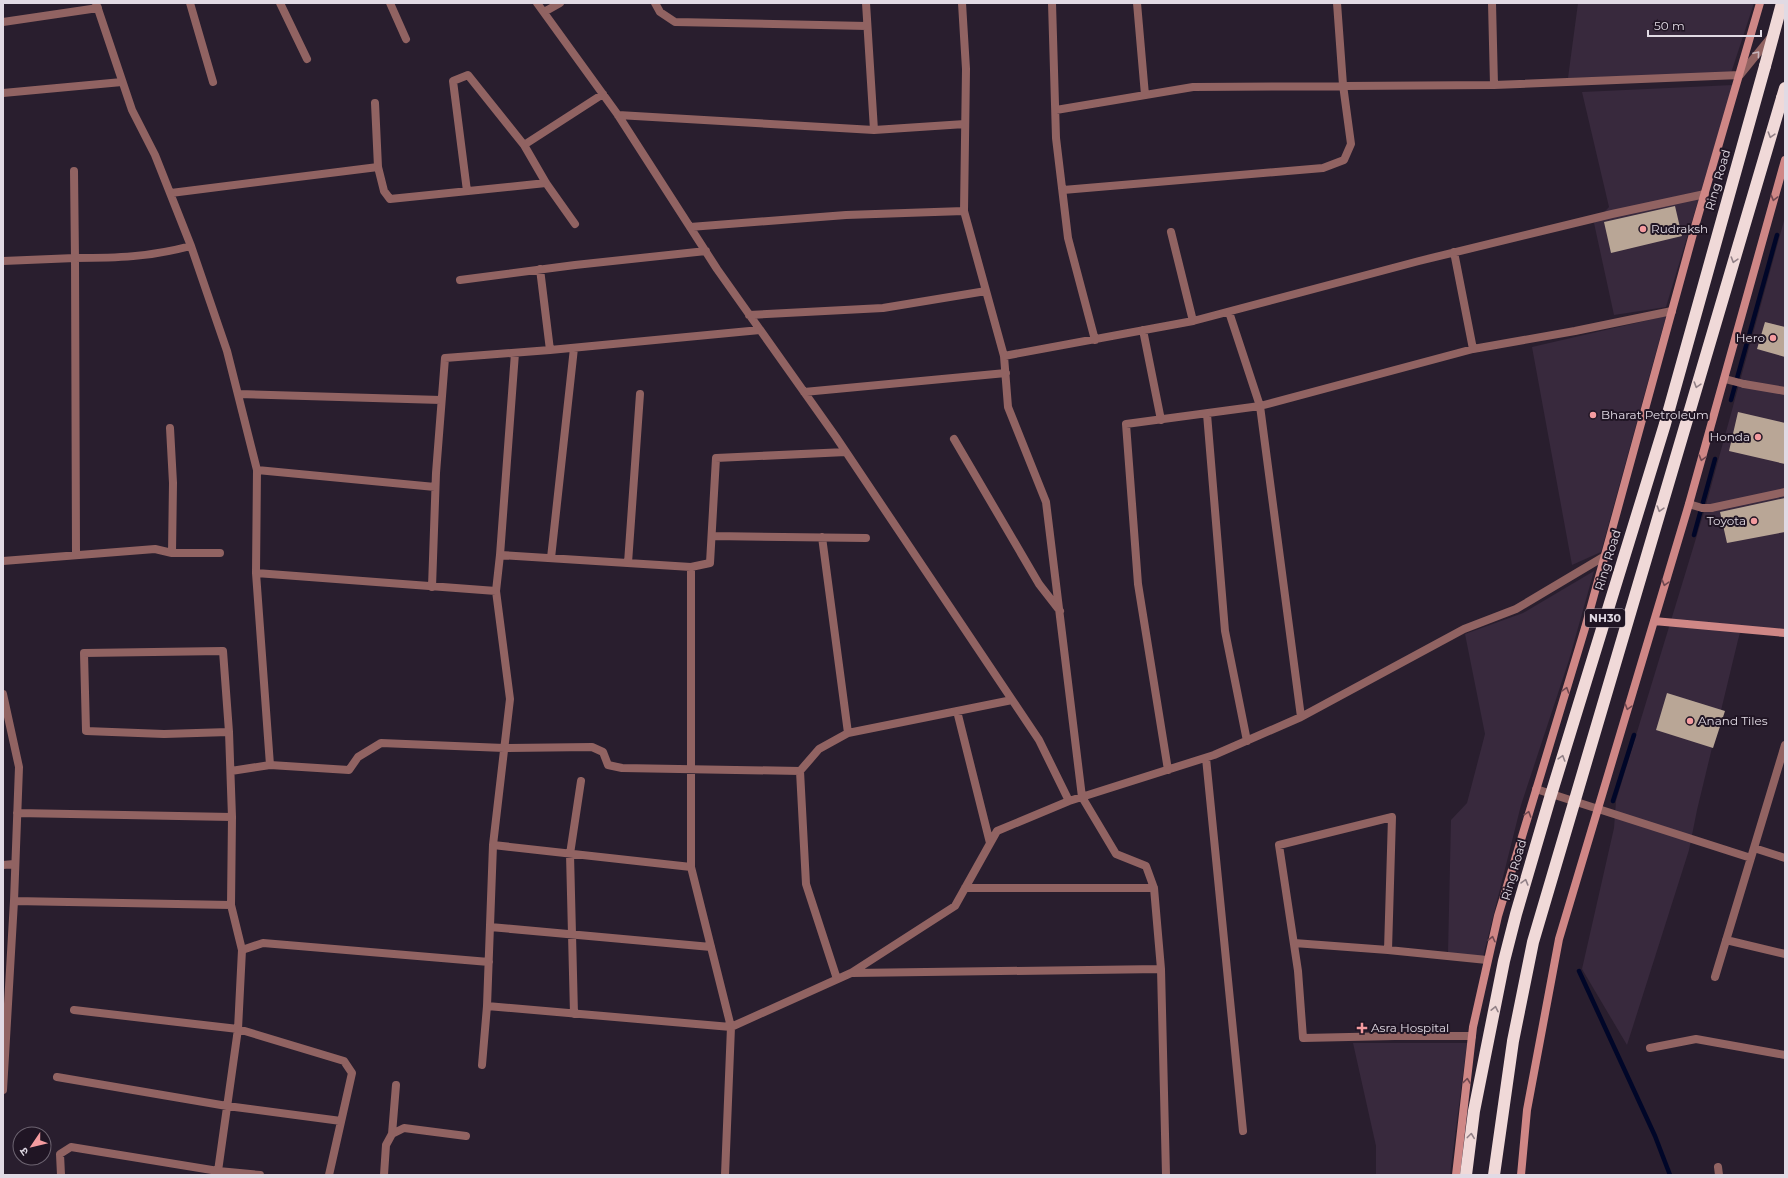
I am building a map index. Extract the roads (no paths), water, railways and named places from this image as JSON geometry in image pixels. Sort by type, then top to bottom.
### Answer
[{"type":"highway","name":"Ring Road","points":[[1466,1175],[1474,1111],[1504,961],[1516,914],[1550,798],[1665,424],[1782,3]]},
{"type":"highway","name":"NH30","points":[[1494,1175],[1513,1041],[1533,942],[1784,93]]},
{"type":"street","points":[[190,3],[213,82]]},
{"type":"street","points":[[280,3],[307,59]]},
{"type":"street","points":[[390,3],[406,39]]},
{"type":"street","points":[[537,3],[618,115],[706,252],[846,452],[1039,740],[1069,801]]},
{"type":"street","points":[[544,12],[560,3]]},
{"type":"street","points":[[655,3],[660,12],[675,22],[867,26]]},
{"type":"street","points":[[866,3],[874,130]]},
{"type":"street","points":[[962,3],[966,69],[964,211],[1004,356],[1008,407],[1046,502],[1082,797],[1116,854],[1146,866],[1154,888],[1161,969],[1166,1175]]},
{"type":"street","points":[[1052,3],[1056,138],[1068,238],[1095,340]]},
{"type":"street","points":[[1137,3],[1145,95]]},
{"type":"street","points":[[1063,190],[1323,168],[1344,160],[1351,144],[1343,85],[1337,3]]},
{"type":"street","points":[[1492,3],[1494,85]]},
{"type":"street","points":[[1456,1175],[1472,1036],[1487,960],[1498,916],[1585,628],[1672,311],[1740,75],[1758,4]]},
{"type":"street","points":[[3,22],[97,6],[132,110],[156,155],[191,246],[227,351],[257,470],[256,573],[270,765]]},
{"type":"street","points":[[1056,110],[1193,87],[1494,85],[1740,75],[1774,34]]},
{"type":"street","points":[[467,191],[453,81],[468,75],[524,145],[546,183],[575,224]]},
{"type":"street","points":[[3,93],[122,82]]},
{"type":"street","points":[[524,145],[603,94]]},
{"type":"street","points":[[375,104],[378,167],[384,191],[390,199],[546,183]]},
{"type":"street","points":[[618,115],[874,130],[965,124]]},
{"type":"street","points":[[1521,1175],[1527,1110],[1559,939],[1664,583],[1689,504],[1785,160]]},
{"type":"street","points":[[171,193],[378,167]]},
{"type":"street","points":[[74,171],[76,555]]},
{"type":"street","points":[[1004,356],[1193,321],[1454,252],[1612,214],[1705,194]]},
{"type":"street","points":[[690,227],[846,215],[964,211]]},
{"type":"street","points":[[1171,232],[1193,321]]},
{"type":"street","points":[[3,261],[143,256],[165,253],[191,246]]},
{"type":"street","points":[[460,280],[540,269],[706,252]]},
{"type":"street","points":[[1454,252],[1472,349]]},
{"type":"street","points":[[540,269],[550,350]]},
{"type":"street","points":[[749,314],[883,308],[986,291]]},
{"type":"street","points":[[1168,770],[1138,584],[1126,424],[1260,406],[1472,349],[1575,331],[1672,311]]},
{"type":"street","points":[[1229,312],[1260,406],[1301,717]]},
{"type":"street","points":[[432,587],[435,487],[445,358],[574,348],[760,330]]},
{"type":"street","points":[[1143,330],[1160,420]]},
{"type":"street","points":[[551,558],[574,348]]},
{"type":"street","points":[[482,1065],[487,1006],[493,845],[510,699],[496,591],[515,353]]},
{"type":"street","points":[[804,392],[1006,373]]},
{"type":"street","points":[[1725,379],[1785,391]]},
{"type":"street","points":[[238,394],[441,400]]},
{"type":"street","points":[[628,563],[640,394]]},
{"type":"street","points":[[1207,414],[1225,631],[1247,741]]},
{"type":"street","points":[[170,428],[173,483],[172,553]]},
{"type":"street","points":[[954,439],[1039,584],[1060,612]]},
{"type":"street","points":[[500,555],[691,567],[710,563],[716,458],[846,452]]},
{"type":"street","points":[[257,470],[435,487]]},
{"type":"street","points":[[1689,504],[1702,508],[1711,508],[1785,492]]},
{"type":"street","points":[[712,536],[866,538]]},
{"type":"street","points":[[822,537],[848,733]]},
{"type":"street","points":[[3,561],[155,549],[172,553],[220,553]]},
{"type":"street","points":[[487,1006],[731,1027],[851,973],[955,906],[997,831],[1069,801],[1206,758],[1301,717],[1464,629],[1516,609],[1605,556]]},
{"type":"street","points":[[691,567],[691,867],[731,1027],[725,1175]]},
{"type":"street","points":[[256,573],[496,591]]},
{"type":"street","points":[[1654,621],[1785,633]]},
{"type":"street","points":[[218,1171],[238,1029],[242,950],[231,905],[231,771],[229,732],[223,651],[84,653],[86,731],[164,734],[229,732]]},
{"type":"street","points":[[3,694],[19,767],[14,864],[14,901],[3,1090]]},
{"type":"street","points":[[837,979],[806,884],[800,771],[819,749],[848,733],[1012,700]]},
{"type":"street","points":[[957,711],[990,843]]},
{"type":"street","points":[[231,771],[270,765],[348,770],[358,757],[381,743],[504,748],[592,747],[603,752],[608,765],[622,768],[800,771]]},
{"type":"street","points":[[1715,977],[1785,745]]},
{"type":"street","points":[[1206,758],[1243,1131]]},
{"type":"street","points":[[574,1014],[570,854],[581,781]]},
{"type":"street","points":[[1536,789],[1751,858]]},
{"type":"street","points":[[17,813],[232,817]]},
{"type":"street","points":[[1388,950],[1392,817],[1279,844],[1298,971],[1303,1038],[1472,1036]]},
{"type":"street","points":[[493,845],[691,867]]},
{"type":"street","points":[[1754,848],[1785,858]]},
{"type":"street","points":[[3,865],[14,864]]},
{"type":"street","points":[[965,888],[1154,888]]},
{"type":"street","points":[[14,901],[231,905]]},
{"type":"street","points":[[490,926],[711,948]]},
{"type":"street","points":[[1726,940],[1785,954]]},
{"type":"street","points":[[242,950],[263,943],[489,962]]},
{"type":"street","points":[[1294,943],[1388,950],[1487,960]]},
{"type":"street","points":[[851,973],[1161,969]]},
{"type":"street","points":[[74,1010],[238,1029],[344,1061],[352,1073],[329,1175]]},
{"type":"street","points":[[1650,1048],[1696,1039],[1785,1055]]},
{"type":"street","points":[[57,1077],[227,1106],[341,1121]]},
{"type":"street","points":[[384,1175],[386,1145],[392,1134],[396,1085]]},
{"type":"street","points":[[392,1134],[404,1128],[466,1136]]},
{"type":"street","points":[[61,1175],[60,1154],[71,1147],[218,1171],[260,1175]]},
{"type":"waterway","points":[[1731,400],[1777,235]]},
{"type":"waterway","points":[[1694,535],[1715,459]]},
{"type":"waterway","points":[[1613,801],[1634,735]]},
{"type":"waterway","points":[[1579,971],[1655,1136],[1670,1175]]},
{"type":"place","name":"Rudraksh","points":[[1643,229]]},
{"type":"place","name":"Hero","points":[[1773,338]]},
{"type":"place","name":"Bharat Petroleum","points":[[1593,415]]},
{"type":"place","name":"Honda","points":[[1758,437]]},
{"type":"place","name":"Toyota","points":[[1754,521]]},
{"type":"place","name":"Anand Tiles","points":[[1690,721]]},
{"type":"place","name":"Asra Hospital","points":[[1362,1028]]}]
